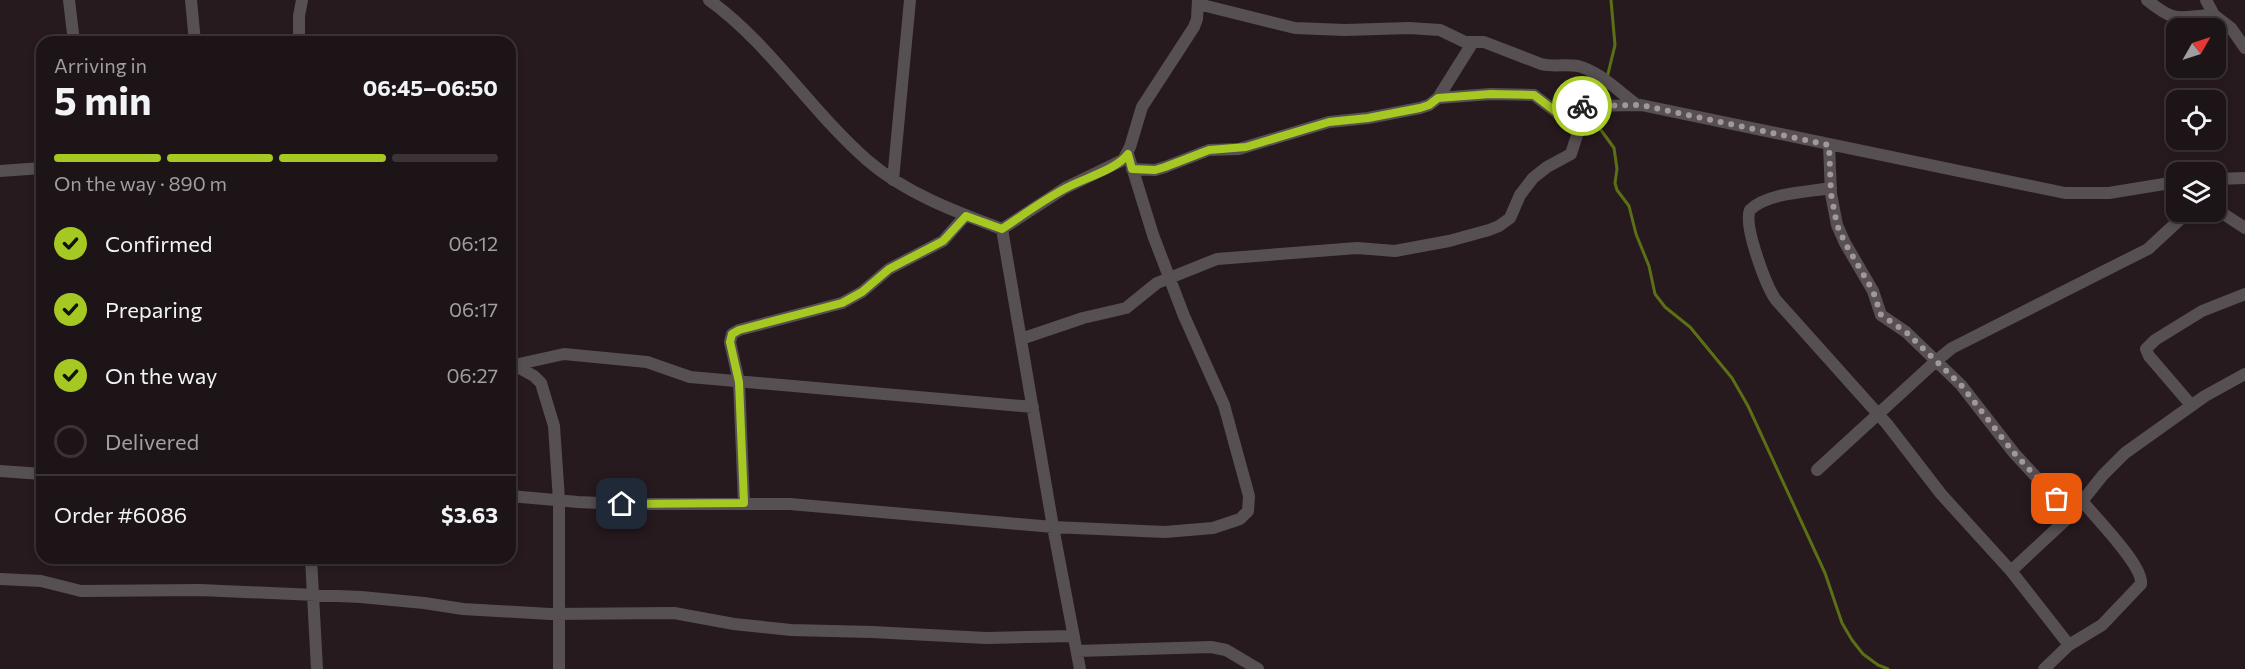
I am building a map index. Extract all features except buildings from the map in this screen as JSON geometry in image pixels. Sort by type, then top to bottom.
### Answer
[{"type":"street","points":[[69,0],[73,36]]},
{"type":"street","points":[[191,0],[194,36]]},
{"type":"street","points":[[299,36],[302,0]]},
{"type":"street","points":[[709,0],[737,23],[851,145],[892,180],[966,216],[1002,229]]},
{"type":"street","points":[[892,180],[910,0]]},
{"type":"street","points":[[2147,0],[2169,16],[2178,18],[2214,15]]},
{"type":"street","points":[[2206,0],[2214,15],[2231,28],[2245,48]]},
{"type":"street","points":[[1002,229],[1065,188],[1123,160],[1128,154],[1139,114],[1188,38],[1197,19],[1198,2],[1294,28],[1436,30],[1465,42],[1484,42],[1541,64],[1572,66],[1588,70],[1637,105]]},
{"type":"street","points":[[1132,169],[1155,170],[1209,150],[1246,147],[1329,122],[1368,118],[1429,105],[1438,98],[1473,42]]},
{"type":"street","points":[[1438,98],[1491,94],[1534,95],[1559,114],[1577,106],[1637,105],[2066,193],[2109,193],[2166,184]]},
{"type":"street","points":[[1021,339],[1083,318],[1126,308],[1153,286],[1217,259],[1357,248],[1395,251],[1449,241],[1489,230],[1507,221],[1520,195],[1533,178],[1571,154],[1586,106]]},
{"type":"street","points":[[1829,145],[1831,188],[1837,225],[1873,291],[1878,310],[1887,321],[1906,332],[1961,385],[2014,453],[2071,515]]},
{"type":"street","points":[[516,496],[622,504],[810,505],[1053,527],[1166,531],[1203,530],[1234,521],[1248,511],[1249,496],[1224,405],[1169,278],[1128,154]]},
{"type":"street","points":[[0,171],[36,168]]},
{"type":"street","points":[[2226,179],[2245,178]]},
{"type":"street","points":[[1831,188],[1762,201],[1750,210],[1749,221],[1762,272],[1772,294],[1879,414],[1941,494],[2011,571],[2069,645]]},
{"type":"street","points":[[744,503],[739,382],[730,337],[735,332],[853,298],[889,269],[943,241],[966,216]]},
{"type":"street","points":[[2226,216],[2245,228]]},
{"type":"street","points":[[1817,470],[1935,361],[1962,342],[2148,249],[2176,222]]},
{"type":"street","points":[[1002,229],[1080,669]]},
{"type":"street","points":[[2191,405],[2149,356],[2146,349],[2155,340],[2202,311],[2245,294]]},
{"type":"street","points":[[516,364],[564,354],[647,362],[690,377],[1033,407]]},
{"type":"street","points":[[516,367],[538,379],[543,389],[554,431],[558,500],[559,669]]},
{"type":"street","points":[[2011,571],[2071,515],[2103,475],[2125,453],[2191,405],[2245,374]]},
{"type":"street","points":[[0,471],[36,474]]},
{"type":"street","points":[[2044,669],[2069,645],[2095,631],[2107,621],[2141,584],[2142,580],[2139,572],[2124,552],[2083,502]]},
{"type":"street","points":[[311,564],[317,669]]},
{"type":"street","points":[[0,579],[41,581],[81,591],[200,590],[414,602],[464,609],[558,613],[674,613],[734,624],[791,630],[986,638],[1074,636]]},
{"type":"street","points":[[1077,651],[1211,647],[1226,650],[1258,669]]},
{"type":"waterway","points":[[1607,78],[1615,45],[1611,0]]},
{"type":"waterway","points":[[1605,84],[1606,101]]},
{"type":"waterway","points":[[1603,110],[1598,126],[1614,148],[1617,169],[1615,183],[1617,190],[1629,206],[1636,234],[1649,266],[1655,294],[1665,307],[1690,327],[1732,378],[1748,406],[1825,573],[1842,623],[1863,654],[1888,669]]},
{"type":"way so far","points":[[1582,106],[1641,105],[1829,145],[1831,194],[1837,225],[1873,291],[1881,315],[1906,332],[1950,373],[2014,453],[2057,499]]},
{"type":"route","points":[[622,504],[744,503],[739,382],[730,342],[732,334],[739,330],[842,303],[853,298],[889,269],[943,241],[966,216],[1002,229],[1065,188],[1115,165],[1128,154],[1132,169],[1155,170],[1209,150],[1239,149],[1329,122],[1357,120],[1420,108],[1435,102],[1438,98],[1518,93],[1534,95],[1559,114],[1582,106]]}]
